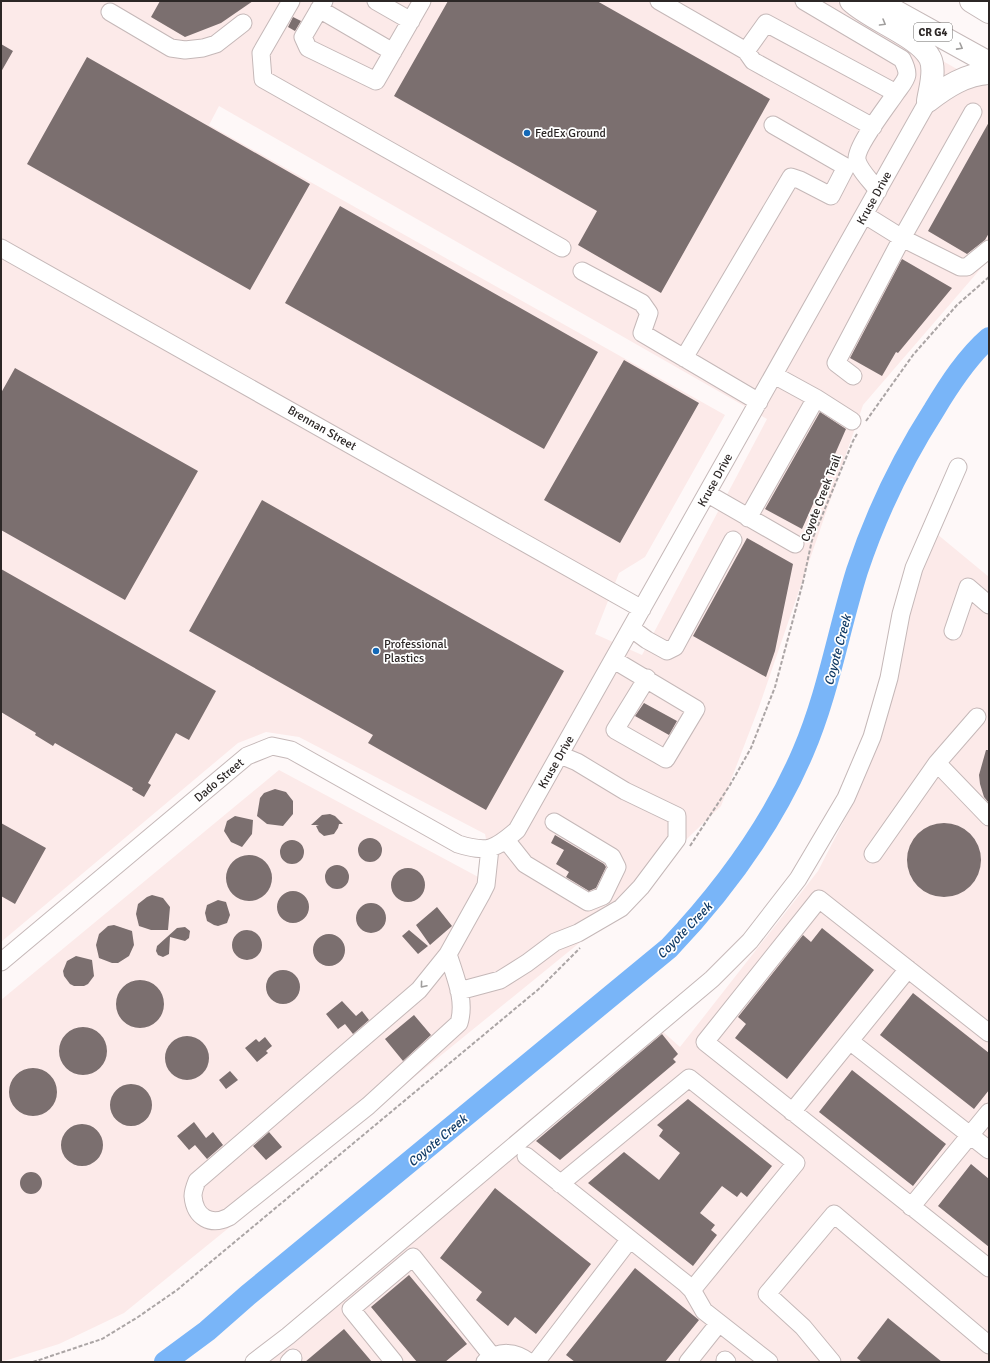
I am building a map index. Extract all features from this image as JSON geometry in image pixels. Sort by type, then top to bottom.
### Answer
[{"type":"highway","points":[[851,1],[860,10],[920,44],[931,58],[932,72],[928,101]]},
{"type":"highway","name":"CR G4","points":[[877,1],[989,63]]},
{"type":"highway","points":[[971,1],[989,12]]},
{"type":"highway","points":[[928,101],[960,80],[976,73],[989,72]]},
{"type":"street","points":[[290,1],[262,53],[263,79],[562,248]]},
{"type":"street","points":[[376,1],[411,21]]},
{"type":"street","points":[[393,52],[322,5],[303,37],[308,48],[376,81],[393,52],[411,21],[422,1]]},
{"type":"street","points":[[659,1],[746,51],[753,61],[873,127]]},
{"type":"street","points":[[804,1],[902,59],[908,70],[907,79],[896,93],[860,148],[857,160],[878,191]]},
{"type":"street","points":[[110,12],[171,48],[184,50],[203,48],[216,44],[243,23]]},
{"type":"street","points":[[746,51],[766,23],[896,93]]},
{"type":"street","name":"Kruse Drive","points":[[490,848],[498,846],[517,830],[632,629],[928,101]]},
{"type":"street","points":[[853,376],[836,363],[902,238],[973,112]]},
{"type":"street","points":[[684,358],[791,177],[831,196],[846,166],[773,125]]},
{"type":"street","points":[[865,215],[902,238],[960,267],[968,267],[989,249]]},
{"type":"street","name":"Brennan Street","points":[[1,248],[642,610]]},
{"type":"street","points":[[582,271],[642,303],[649,313],[642,333],[759,402]]},
{"type":"street","points":[[774,375],[859,424]]},
{"type":"street","points":[[748,518],[816,398]]},
{"type":"street","points":[[254,1362],[300,1326],[712,979],[750,941],[798,879],[846,798],[872,738],[889,678],[901,614],[914,568],[958,467]]},
{"type":"street","points":[[708,494],[795,544]]},
{"type":"street","points":[[632,629],[647,640],[667,651],[675,647],[733,540]]},
{"type":"street","points":[[952,631],[968,587],[989,605]]},
{"type":"street","points":[[614,660],[646,678],[696,709],[666,759],[615,730],[646,678]]},
{"type":"street","points":[[873,854],[937,763],[977,717]]},
{"type":"street","name":"Dado Street","points":[[1,962],[247,756],[272,746],[291,750],[458,844],[477,850],[490,848]]},
{"type":"street","points":[[459,990],[500,980],[527,963],[555,942],[578,933],[621,908],[641,887],[677,839],[677,816],[625,792],[577,762],[560,755]]},
{"type":"street","points":[[937,763],[989,817]]},
{"type":"street","points":[[506,840],[525,864],[588,902],[603,896],[617,867],[612,857],[554,822]]},
{"type":"street","points":[[448,954],[459,990],[462,1014],[459,1023],[368,1106],[229,1217],[223,1220],[210,1221],[204,1218],[195,1202],[193,1195],[197,1181],[419,990],[448,954],[486,885],[490,848]]},
{"type":"street","points":[[989,1033],[819,899],[705,1042],[989,1268]]},
{"type":"street","points":[[792,1112],[851,1042],[908,970]]},
{"type":"street","points":[[851,1042],[989,1150]]},
{"type":"street","points":[[560,1184],[689,1078],[796,1163],[692,1290]]},
{"type":"street","points":[[911,1207],[989,1112]]},
{"type":"street","points":[[526,1156],[692,1290],[704,1311],[769,1362]]},
{"type":"street","points":[[832,1362],[803,1327],[766,1294],[834,1214],[989,1345]]},
{"type":"street","points":[[536,1362],[630,1239]]},
{"type":"street","points":[[394,1362],[351,1309],[413,1257],[488,1359],[510,1352],[521,1356],[529,1362]]},
{"type":"street","points":[[688,1362],[719,1323]]},
{"type":"path","name":"Coyote Creek Trail","points":[[730,785],[751,748],[775,687],[803,582],[812,540],[859,424],[913,355],[956,305],[989,277]]},
{"type":"path","points":[[33,1362],[102,1339],[138,1317],[177,1290],[540,988],[582,947]]},
{"type":"shaded area","points":[[1,1],[836,1],[989,87],[989,259],[863,405],[759,707],[721,806],[578,944],[124,1313],[59,1344],[1,1362],[1,1000],[279,770],[495,886],[485,834],[299,737],[266,732],[238,743],[1,942]],"holes":[[[219,106],[767,419],[642,655],[595,634],[619,573],[645,557],[725,415],[209,125]]]},
{"type":"shaded area","points":[[937,534],[989,577],[989,1362],[265,1362],[661,1030],[680,1047],[818,871],[852,805],[879,740],[918,580]]},
{"type":"building","points":[[160,1],[253,1],[221,23],[185,37],[151,17]]},
{"type":"building","points":[[448,1],[597,1],[770,99],[661,293],[578,245],[597,211],[394,96]]},
{"type":"building","points":[[293,17],[301,21],[295,31],[288,27]]},
{"type":"building","points":[[1,44],[13,51],[1,72]]},
{"type":"building","points":[[87,57],[310,184],[250,290],[27,164]]},
{"type":"building","points":[[989,122],[989,233],[985,240],[967,254],[928,231]]},
{"type":"building","points":[[340,206],[598,352],[544,449],[285,303]]},
{"type":"building","points":[[902,259],[952,288],[898,353],[896,352],[882,376],[850,358]]},
{"type":"building","points":[[624,360],[699,403],[620,543],[544,500]]},
{"type":"building","points":[[15,368],[198,471],[125,600],[1,530],[1,393]]},
{"type":"building","points":[[820,412],[846,429],[802,529],[765,509]]},
{"type":"building","name":"Professional Plastics","points":[[262,500],[564,671],[486,810],[368,743],[373,735],[189,631]]},
{"type":"building","points":[[747,538],[793,564],[775,651],[766,677],[693,636]]},
{"type":"building","points":[[1,569],[216,691],[189,740],[176,733],[148,783],[151,785],[144,797],[132,790],[133,788],[55,743],[53,746],[35,735],[36,733],[1,712]]},
{"type":"building","points":[[644,703],[677,721],[669,735],[635,716]]},
{"type":"building","points":[[986,750],[989,750],[989,803],[984,797],[979,775]]},
{"type":"building","points":[[275,789],[286,792],[293,801],[293,814],[283,826],[267,824],[257,816],[260,798],[264,793]]},
{"type":"building","points":[[330,814],[335,816],[343,824],[339,824],[334,834],[324,836],[319,832],[316,826],[319,825],[311,825],[322,815]]},
{"type":"building","points":[[235,816],[253,820],[252,834],[242,847],[231,842],[224,831],[227,821]]},
{"type":"building","points":[[1,823],[46,848],[15,904],[1,896]]},
{"type":"building","points":[[944,823],[958,826],[970,834],[978,846],[981,860],[978,874],[970,886],[958,894],[944,897],[930,894],[918,886],[910,874],[907,860],[910,846],[918,834],[930,826]]},
{"type":"building","points":[[555,835],[604,864],[606,867],[596,888],[589,891],[566,877],[569,872],[556,864],[564,850],[551,843]]},
{"type":"building","points":[[370,838],[378,842],[382,850],[378,858],[370,862],[362,858],[358,850],[362,842]]},
{"type":"building","points":[[292,840],[301,843],[304,852],[301,861],[292,864],[283,861],[280,852],[283,843]]},
{"type":"building","points":[[249,855],[262,859],[268,865],[272,878],[268,891],[262,897],[249,901],[236,897],[230,891],[226,878],[230,865],[236,859]]},
{"type":"building","points":[[337,865],[345,869],[349,877],[345,885],[337,889],[329,885],[325,877],[329,869]]},
{"type":"building","points":[[405,868],[411,868],[415,869],[422,875],[425,885],[424,892],[418,899],[411,902],[405,902],[401,901],[394,895],[391,888],[391,882],[392,878],[398,871]]},
{"type":"building","points":[[296,891],[302,893],[307,898],[309,907],[307,916],[302,921],[290,923],[284,921],[279,916],[277,904],[279,898],[284,893]]},
{"type":"building","points":[[152,895],[163,898],[170,907],[168,930],[151,930],[139,926],[136,914],[138,904]]},
{"type":"building","points":[[218,900],[226,902],[230,915],[227,923],[218,926],[207,921],[205,913],[207,905]]},
{"type":"building","points":[[371,903],[382,907],[386,918],[382,929],[371,933],[360,929],[356,918],[360,907]]},
{"type":"building","points":[[437,907],[452,926],[430,945],[416,925]]},
{"type":"building","points":[[114,925],[132,931],[134,945],[129,956],[118,963],[112,963],[99,958],[96,945],[99,934],[108,926]]},
{"type":"building","points":[[185,927],[190,931],[189,938],[185,941],[170,937],[169,954],[163,957],[158,955],[156,951],[157,946],[177,928]]},
{"type":"building","points":[[822,928],[874,970],[787,1079],[735,1038],[746,1024],[738,1017],[803,935],[811,942]]},
{"type":"building","points":[[247,930],[258,934],[262,945],[258,956],[247,960],[236,956],[232,945],[236,934]]},
{"type":"building","points":[[409,930],[428,946],[418,954],[402,936]]},
{"type":"building","points":[[326,934],[332,934],[342,941],[345,950],[344,956],[338,963],[332,966],[326,966],[316,959],[313,953],[313,947],[320,937]]},
{"type":"building","points":[[76,956],[92,960],[94,976],[88,984],[84,986],[74,986],[70,984],[64,976],[63,971],[67,961]]},
{"type":"building","points":[[280,970],[286,970],[290,971],[297,977],[300,987],[299,994],[293,1001],[286,1004],[280,1004],[276,1003],[269,997],[266,990],[266,984],[267,980],[273,973]]},
{"type":"building","points":[[135,980],[145,980],[154,984],[160,990],[164,999],[164,1009],[160,1018],[154,1024],[145,1028],[135,1028],[126,1024],[120,1018],[116,1009],[116,999],[120,990],[126,984]]},
{"type":"building","points":[[913,993],[989,1053],[989,1090],[974,1109],[880,1035]]},
{"type":"building","points":[[342,1001],[356,1016],[362,1011],[369,1020],[353,1034],[345,1024],[338,1029],[326,1014]]},
{"type":"building","points":[[414,1015],[431,1035],[403,1061],[385,1039]]},
{"type":"building","points":[[78,1027],[88,1027],[100,1034],[107,1046],[107,1056],[100,1068],[88,1075],[78,1075],[70,1071],[63,1064],[59,1056],[59,1046],[63,1038],[70,1031]]},
{"type":"building","points":[[662,1034],[678,1054],[673,1059],[676,1062],[560,1160],[536,1141]]},
{"type":"building","points":[[183,1036],[191,1036],[196,1037],[203,1042],[208,1049],[208,1067],[203,1074],[196,1079],[183,1080],[175,1077],[168,1070],[165,1062],[165,1054],[168,1046],[175,1039]]},
{"type":"building","points":[[265,1037],[272,1046],[266,1051],[268,1053],[257,1062],[245,1048],[256,1039],[259,1042]]},
{"type":"building","points":[[28,1068],[38,1068],[47,1072],[53,1078],[57,1087],[57,1097],[53,1106],[47,1112],[38,1116],[28,1116],[19,1112],[13,1106],[9,1097],[9,1087],[13,1078],[19,1072]]},
{"type":"building","points":[[852,1070],[946,1144],[913,1186],[819,1112]]},
{"type":"building","points":[[230,1071],[238,1080],[226,1089],[219,1080]]},
{"type":"building","points":[[131,1084],[146,1090],[152,1105],[146,1120],[131,1126],[116,1120],[110,1105],[116,1090]]},
{"type":"building","points":[[688,1099],[772,1166],[747,1197],[741,1192],[737,1197],[722,1186],[700,1213],[715,1225],[711,1230],[717,1235],[693,1266],[588,1183],[624,1152],[659,1180],[680,1153],[659,1136],[663,1130],[657,1125]]},
{"type":"building","points":[[194,1122],[206,1138],[213,1132],[223,1145],[207,1159],[195,1145],[189,1150],[177,1136]]},
{"type":"building","points":[[82,1124],[97,1130],[103,1145],[97,1160],[82,1166],[67,1160],[61,1145],[67,1130]]},
{"type":"building","points":[[269,1132],[282,1147],[266,1160],[253,1146]]},
{"type":"building","points":[[971,1164],[989,1179],[989,1247],[938,1206]]},
{"type":"building","points":[[31,1172],[39,1175],[42,1183],[39,1191],[31,1194],[23,1191],[20,1183],[23,1175]]},
{"type":"building","points":[[495,1188],[591,1264],[536,1334],[515,1317],[508,1326],[476,1300],[482,1292],[440,1258]]},
{"type":"building","points":[[635,1268],[699,1320],[665,1362],[575,1362],[566,1355]]},
{"type":"building","points":[[409,1275],[467,1344],[445,1362],[417,1362],[371,1307]]},
{"type":"building","points":[[888,1318],[942,1362],[862,1362],[857,1358]]},
{"type":"building","points":[[344,1329],[372,1362],[305,1362]]},
{"type":"waterway","name":"Coyote Creek","points":[[165,1362],[207,1331],[248,1295],[669,948],[709,903],[745,856],[761,832],[790,780],[803,752],[812,730],[826,685],[857,571],[881,508],[911,448],[946,391],[973,354],[989,338]]},
{"type":"place","name":"FedEx Ground","points":[[527,133]]},
{"type":"place","name":"Professional Plastics","points":[[376,651]]}]
